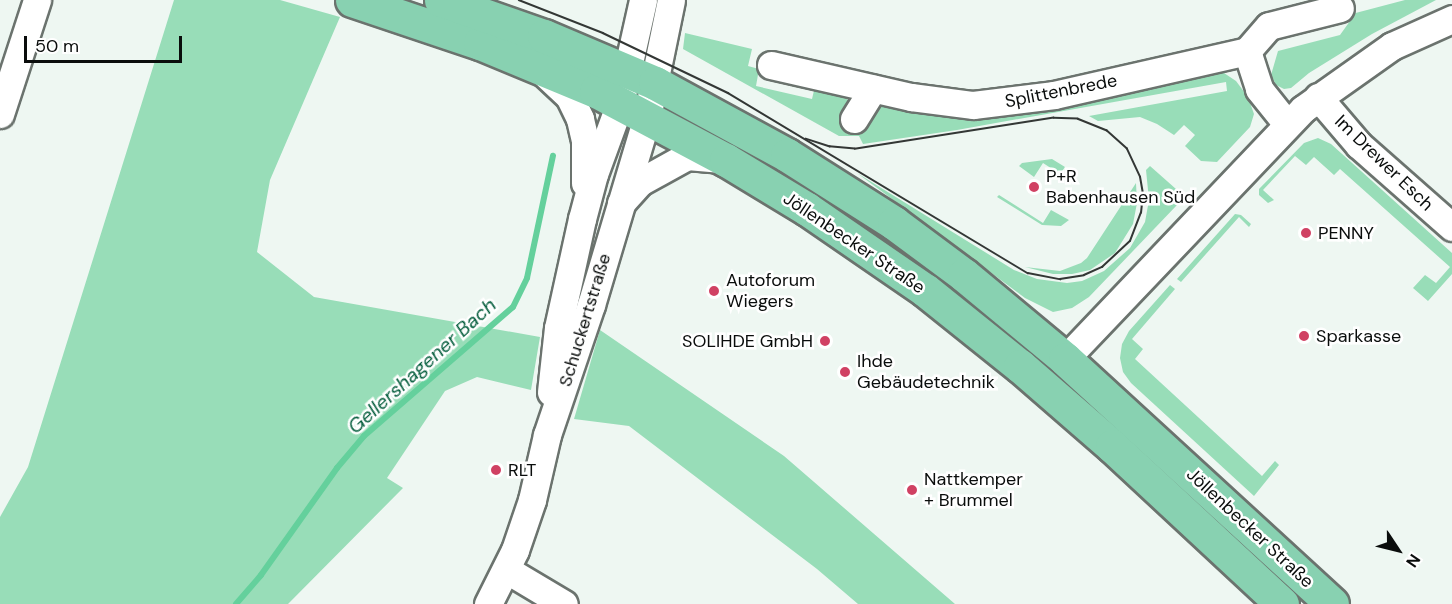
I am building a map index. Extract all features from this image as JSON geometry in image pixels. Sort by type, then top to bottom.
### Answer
[{"type":"main road","name":"Jöllenbecker Straße","points":[[352,0],[449,31],[525,61],[633,110],[726,160],[865,247],[960,317],[1041,385],[1146,477],[1282,604]]},
{"type":"main road","name":"Jöllenbecker Straße","points":[[441,0],[544,36],[641,76],[761,140],[861,201],[964,275],[1065,359],[1332,604]]},
{"type":"main road","points":[[1041,385],[1065,359]]},
{"type":"street","points":[[0,114],[37,0]]},
{"type":"street","points":[[641,76],[643,0]]},
{"type":"street","points":[[633,110],[641,76],[671,0]]},
{"type":"street","points":[[1287,124],[1259,89],[1247,51],[1269,26],[1340,8]]},
{"type":"street","points":[[1065,359],[1287,124],[1318,97],[1392,46],[1452,19]]},
{"type":"street","name":"Splittenbrede","points":[[771,64],[940,102],[989,104],[1063,93],[1247,51]]},
{"type":"street","name":"Schuckertstraße","points":[[525,61],[549,76],[568,96],[584,129],[586,162],[582,219]]},
{"type":"street","points":[[854,119],[873,88]]},
{"type":"street","name":"Im Drewer Esch","points":[[1318,97],[1359,145],[1452,227]]},
{"type":"street","name":"Schuckertstraße","points":[[488,604],[507,570],[532,500],[547,435],[582,333],[620,204],[633,110]]},
{"type":"street","name":"Schuckertstraße","points":[[547,435],[558,328],[582,219],[594,174],[633,110]]},
{"type":"street","name":"Schuckertstraße","points":[[620,204],[640,182],[687,156],[707,156],[726,160]]},
{"type":"street","points":[[507,570],[564,604]]},
{"type":"green space","points":[[174,0],[280,0],[340,17],[270,180],[257,252],[314,297],[540,337],[531,390],[477,377],[445,391],[387,478],[403,488],[288,604],[0,604],[0,517],[28,467]]},
{"type":"green space","points":[[1405,0],[1436,0],[1372,34],[1309,73],[1291,88],[1284,89],[1276,85],[1271,75],[1278,51],[1340,35],[1350,21],[1348,15]]},
{"type":"green space","points":[[685,33],[752,49],[748,66],[759,69],[756,86],[812,99],[816,82],[835,88],[848,100],[850,112],[844,124],[858,133],[877,102],[965,117],[1218,69],[1236,81],[1248,97],[1254,114],[1250,127],[1217,162],[1201,161],[1185,146],[1195,135],[1184,125],[1174,135],[1140,117],[1098,121],[1089,116],[1227,91],[1226,82],[957,130],[863,144],[859,136],[839,136],[683,49]]},
{"type":"green space","points":[[1318,138],[1331,144],[1452,253],[1452,274],[1428,301],[1413,288],[1425,275],[1436,283],[1450,267],[1340,169],[1334,175],[1314,157],[1306,165],[1295,156],[1263,190],[1274,200],[1268,203],[1259,195],[1259,189],[1304,143]]},
{"type":"green space","points":[[1052,159],[1065,167],[1060,174],[1043,163],[1034,177],[1019,166],[1022,163]]},
{"type":"green space","points":[[1150,166],[1176,189],[1177,205],[1089,297],[1072,308],[1053,312],[1025,298],[857,173],[1014,270],[1037,279],[1067,283],[1082,281],[1104,271],[1130,248],[1145,222],[1149,200],[1146,170]]},
{"type":"green space","points":[[1136,183],[1137,203],[1133,224],[1115,253],[1090,270],[1072,274],[1053,274],[1025,267],[1060,271],[1081,263],[1087,258]]},
{"type":"green space","points":[[999,195],[1043,223],[1051,210],[1069,220],[1061,226],[1042,225],[997,197]]},
{"type":"green space","points":[[1235,214],[1241,215],[1251,224],[1249,227],[1239,217],[1181,282],[1177,279]]},
{"type":"green space","points":[[1170,285],[1175,289],[1132,339],[1143,349],[1135,359],[1262,476],[1275,461],[1279,465],[1254,496],[1131,383],[1123,372],[1120,358],[1122,344],[1129,331]]},
{"type":"green space","points":[[600,330],[784,456],[955,604],[858,604],[817,569],[629,426],[574,419]]},
{"type":"waterway","name":"Gellershagener Bach","points":[[236,604],[261,575],[337,468],[364,436],[513,307],[527,278],[553,156]]},
{"type":"tram line","points":[[519,0],[603,33],[728,93],[1028,273],[1060,279],[1084,275],[1102,267],[1130,241],[1141,213],[1143,194],[1140,177],[1127,149],[1107,131],[1078,119],[1054,118],[855,149],[830,147],[806,139]]},
{"type":"place","name":"P+R Babenhausen Süd","points":[[1034,187]]},
{"type":"place","name":"PENNY","points":[[1306,233]]},
{"type":"place","name":"Autoforum Wiegers","points":[[714,291]]},
{"type":"place","name":"Sparkasse","points":[[1304,336]]},
{"type":"place","name":"SOLIHDE GmbH","points":[[825,341]]},
{"type":"place","name":"Ihde Gebäudetechnik","points":[[845,372]]},
{"type":"place","name":"RLT","points":[[496,470]]},
{"type":"place","name":"Nattkemper + Brummel","points":[[912,490]]}]
